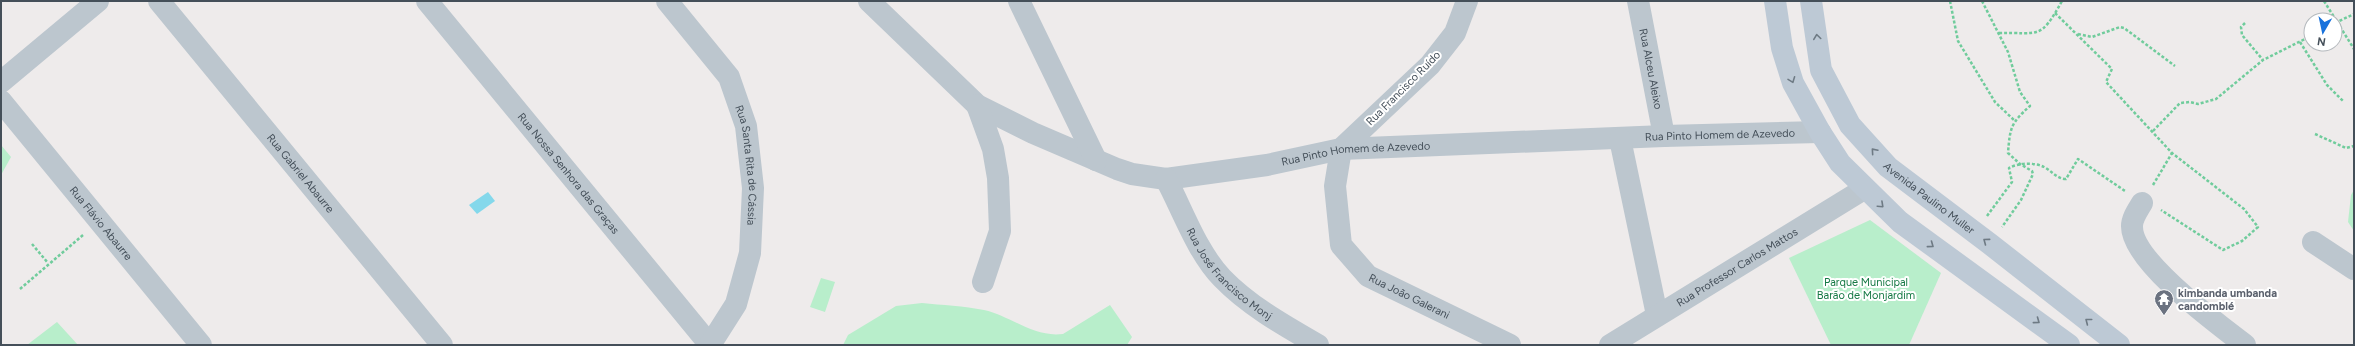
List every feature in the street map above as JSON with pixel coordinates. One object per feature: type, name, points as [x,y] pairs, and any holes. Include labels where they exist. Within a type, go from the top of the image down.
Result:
[{"type":"main road","points":[[1775,1],[1782,48],[1791,76],[1820,132],[1840,163],[1864,189],[1900,222],[2069,345]]},
{"type":"main road","name":"Avenida Paulino Muller","points":[[1811,1],[1821,70],[1850,125],[1888,167],[1983,238],[2119,345]]},
{"type":"street","points":[[1,82],[98,1]]},
{"type":"street","name":"Rua Gabriel Abaurre","points":[[159,1],[442,345]]},
{"type":"street","name":"Rua Nossa Senhora das Graças","points":[[427,1],[710,345]]},
{"type":"street","name":"Rua Santa Rita de Cássia","points":[[667,1],[729,76],[746,126],[753,188],[750,252],[736,304],[710,345]]},
{"type":"street","points":[[869,1],[977,106],[993,149],[998,178],[1000,231],[983,282]]},
{"type":"street","points":[[1019,1],[1096,160]]},
{"type":"street","name":"Rua Francisco Ruído","points":[[1341,149],[1430,64],[1455,33],[1467,1]]},
{"type":"street","name":"Rua Alceu Aleixo","points":[[1638,1],[1664,136]]},
{"type":"street","name":"Rua Flávio Abaurre","points":[[1,100],[201,345]]},
{"type":"street","name":"Rua Pinto Homem de Azevedo","points":[[977,106],[1096,160],[1132,174],[1166,179],[1267,165],[1341,149],[1620,139],[1664,136],[1820,132]]},
{"type":"street","points":[[1620,139],[1657,314]]},
{"type":"street","name":"Rua João Galerani","points":[[1341,149],[1335,186],[1341,245],[1368,276],[1510,345]]},
{"type":"street","name":"Rua José Francisco Monj","points":[[1166,179],[1203,252],[1222,278],[1250,302],[1318,345]]},
{"type":"street","name":"Rua Professor Carlos Mattos","points":[[1610,345],[1657,314],[1864,189]]},
{"type":"street","points":[[2142,204],[2133,220],[2132,227],[2142,250],[2178,292],[2245,345]]},
{"type":"street","points":[[2313,242],[2354,269]]},
{"type":"path","points":[[1950,1],[1958,41],[1995,102],[2014,120]]},
{"type":"path","points":[[1982,1],[2008,52],[2010,63],[2020,92],[2030,106],[2014,120],[2010,128],[2008,153],[2020,164],[2032,171],[2033,174],[2021,200],[1983,238]]},
{"type":"path","points":[[1999,33],[2034,34],[2046,26],[2062,1]]},
{"type":"path","points":[[2324,1],[2330,12]]},
{"type":"path","points":[[1983,238],[2012,182],[2013,177],[2008,171],[2009,168],[2020,164],[2044,167],[2061,179],[2066,179],[2078,159],[2142,204],[2167,213],[2218,249],[2223,250],[2242,241],[2258,227],[2244,209],[2172,153],[2106,82],[2112,70],[2055,14]]},
{"type":"path","points":[[2343,20],[2354,14]]},
{"type":"path","points":[[2245,23],[2241,27],[2242,35],[2263,60]]},
{"type":"path","points":[[2077,34],[2092,37],[2120,27],[2124,28],[2175,66]]},
{"type":"path","points":[[2343,33],[2354,49]]},
{"type":"path","points":[[2153,131],[2180,103],[2190,102],[2198,104],[2216,99],[2263,60],[2303,40]]},
{"type":"path","points":[[2300,42],[2327,85],[2344,102]]},
{"type":"path","points":[[2315,134],[2346,148],[2354,146]]},
{"type":"path","points":[[2142,204],[2172,153]]},
{"type":"path","points":[[20,290],[48,263],[99,221]]},
{"type":"path","points":[[32,244],[48,263]]},
{"type":"green space","points":[[1,145],[11,157],[1,175]]},
{"type":"green space","points":[[2354,190],[2354,231],[2348,222],[2351,195]]},
{"type":"green space","name":"Parque Municipal Barão de Monjardim","points":[[1870,220],[1941,273],[1909,345],[1831,345],[1789,258]]},
{"type":"green space","points":[[821,278],[835,282],[825,312],[810,307]]},
{"type":"green space","points":[[922,303],[984,310],[1004,317],[1032,330],[1052,334],[1063,334],[1110,305],[1132,337],[1127,345],[843,345],[848,335],[896,306]]},
{"type":"green space","points":[[57,322],[78,345],[27,345]]},
{"type":"water","points":[[488,192],[495,201],[477,214],[469,205]]},
{"type":"place","name":"kimbanda umbanda candomblé","points":[[2164,316]]}]
